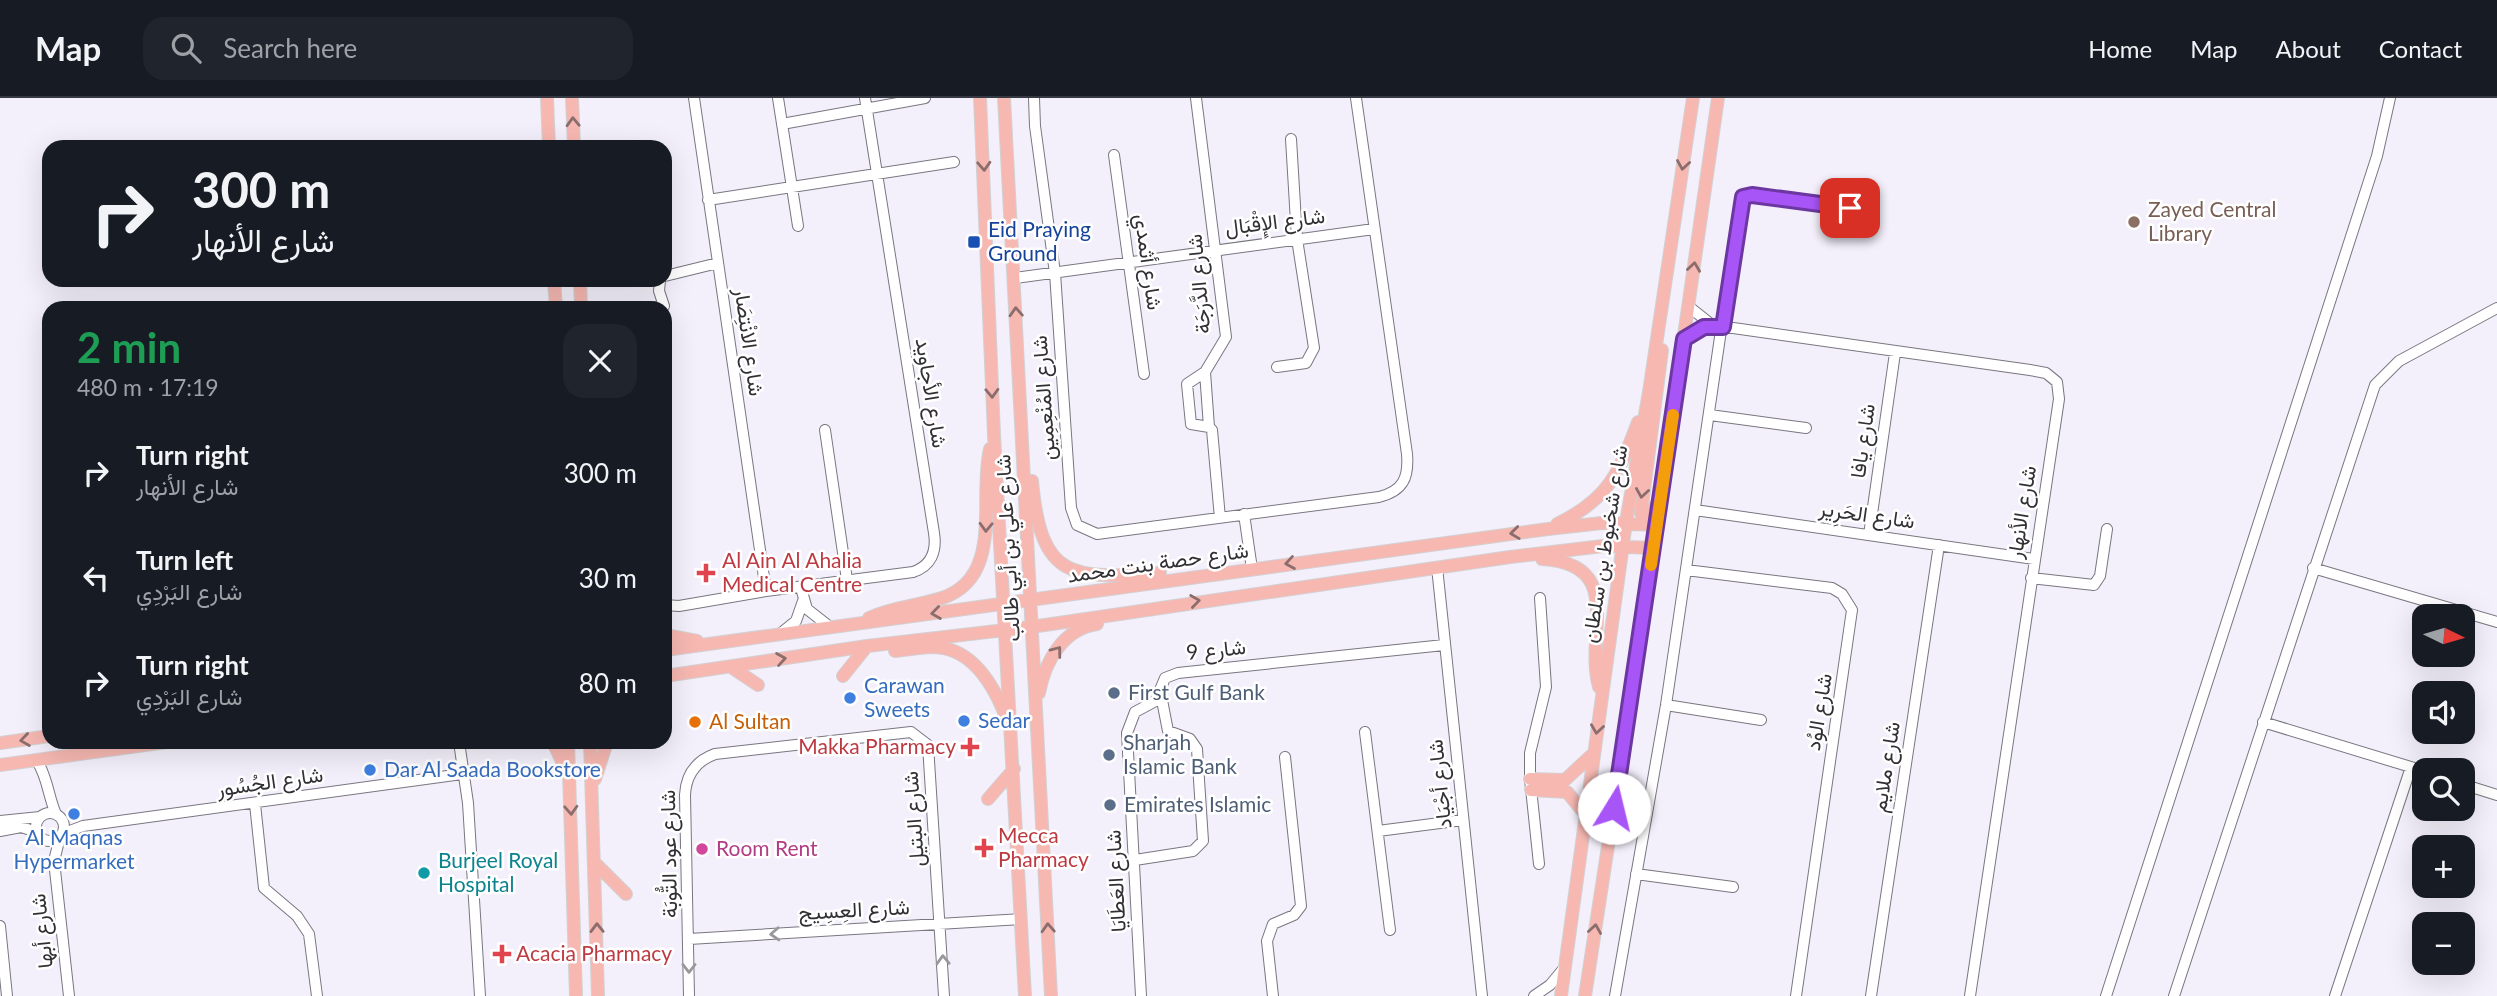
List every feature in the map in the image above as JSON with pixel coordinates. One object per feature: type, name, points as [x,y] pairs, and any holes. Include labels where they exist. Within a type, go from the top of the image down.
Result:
[{"type":"main road","points":[[547,98],[549,140]]},
{"type":"main road","points":[[572,98],[574,140]]},
{"type":"main road","name":"شارع علي بن أبي طالب","points":[[980,98],[994,435],[1025,996]]},
{"type":"main road","name":"شارع علي بن أبي طالب","points":[[1004,98],[1051,996]]},
{"type":"main road","points":[[1681,98],[1691,114]]},
{"type":"main road","name":"شارع شخبوط بن سلطان","points":[[1561,996],[1626,522],[1649,392],[1693,98]]},
{"type":"main road","points":[[1585,996],[1661,498],[1718,98]]},
{"type":"main road","points":[[1658,328],[1662,366],[1641,513],[1648,515],[1661,498]]},
{"type":"main road","points":[[1548,529],[1588,507],[1611,485],[1649,392]]},
{"type":"main road","points":[[856,624],[887,609],[943,598],[970,580],[978,566],[986,534],[985,468],[994,435]]},
{"type":"main road","points":[[1022,439],[1031,465],[1040,534],[1060,562],[1090,576],[1161,573],[1177,578]]},
{"type":"main road","name":"شارع حصة بنت محمد","points":[[672,649],[1548,529],[1626,522],[1657,525]]},
{"type":"main road","name":"شارع حصة بنت محمد","points":[[672,676],[867,646],[1031,627],[1510,557],[1623,545],[1653,548]]},
{"type":"main road","points":[[1510,557],[1570,562],[1591,582],[1599,608],[1596,662],[1602,696]]},
{"type":"main road","points":[[1040,788],[1039,691],[1056,650],[1085,625],[1133,618],[1153,608]]},
{"type":"main road","points":[[672,636],[708,643]]},
{"type":"main road","points":[[843,676],[867,646],[894,651],[936,647],[965,659],[985,675],[995,690],[1010,727]]},
{"type":"main road","points":[[731,667],[758,685]]},
{"type":"main road","points":[[0,743],[42,737]]},
{"type":"main road","points":[[0,765],[115,749]]},
{"type":"main road","points":[[556,749],[569,777]]},
{"type":"main road","points":[[568,749],[576,996]]},
{"type":"main road","points":[[590,749],[596,864],[598,996]]},
{"type":"main road","points":[[591,793],[605,749]]},
{"type":"main road","points":[[1530,785],[1565,780],[1594,753]]},
{"type":"main road","points":[[988,799],[1014,769]]},
{"type":"main road","points":[[1530,785],[1567,792],[1586,816]]},
{"type":"main road","points":[[596,864],[626,894]]},
{"type":"street","name":"شارع الانْتِصَار","points":[[694,98],[766,591]]},
{"type":"street","points":[[778,98],[798,226]]},
{"type":"street","points":[[782,124],[866,103],[925,98]]},
{"type":"street","name":"شارع المُنْعِمِين","points":[[1034,98],[1035,126],[1055,273],[1071,508],[1077,525],[1090,533],[1105,534],[1379,497],[1395,492],[1406,480],[1407,454],[1356,98]]},
{"type":"street","name":"شارع الدَّرَجَة","points":[[1196,98],[1226,337],[1205,372],[1187,384],[1191,424],[1209,427]]},
{"type":"street","points":[[2106,996],[2377,156],[2390,98]]},
{"type":"street","name":"شارع الأجاويد","points":[[672,606],[921,569],[931,559],[935,544],[866,103]]},
{"type":"street","points":[[1277,367],[1306,363],[1314,348],[1297,239],[1291,139]]},
{"type":"street","name":"شارع أثمدي","points":[[1114,156],[1144,374]]},
{"type":"street","points":[[708,200],[954,162]]},
{"type":"street","points":[[1615,996],[1666,705],[1710,415],[1717,326],[1743,197],[1752,195],[1850,208]]},
{"type":"street","name":"شارع الإِقْبَال","points":[[1014,278],[1216,248],[1374,229]]},
{"type":"street","points":[[672,274],[718,263]]},
{"type":"street","points":[[1688,306],[1717,326]]},
{"type":"street","points":[[2174,996],[2312,568],[2375,385],[2399,361],[2497,308]]},
{"type":"street","points":[[1684,339],[1696,330],[1717,326]]},
{"type":"street","name":"شارع الأنهار","points":[[1717,326],[2046,373],[2057,382],[2059,399],[1970,996]]},
{"type":"street","name":"شارع يافا","points":[[1868,535],[1895,353]]},
{"type":"street","points":[[1205,372],[1220,518]]},
{"type":"street","points":[[1710,415],[1806,428]]},
{"type":"street","points":[[825,430],[847,580]]},
{"type":"street","name":"شارع الحَرِير","points":[[1695,510],[2034,558]]},
{"type":"street","points":[[1244,514],[1252,569]]},
{"type":"street","points":[[2031,578],[2094,585],[2100,576],[2107,529]]},
{"type":"street","name":"شارع ملايم","points":[[1871,996],[1939,545]]},
{"type":"street","name":"شارع أجْيَاد","points":[[1437,568],[1482,996]]},
{"type":"street","points":[[2312,568],[2497,622]]},
{"type":"street","name":"شارع الوُد","points":[[1686,570],[1832,588],[1842,594],[1852,610],[1796,996]]},
{"type":"street","points":[[801,588],[803,601],[813,617],[830,627]]},
{"type":"street","points":[[1539,864],[1530,785],[1530,753],[1546,687],[1540,597]]},
{"type":"street","points":[[780,634],[796,621],[803,601]]},
{"type":"street","name":"شارع 9","points":[[1161,698],[1162,681],[1178,673],[1444,645]]},
{"type":"street","points":[[1135,860],[1193,851],[1203,841],[1197,749],[1189,739],[1168,731],[1161,698]]},
{"type":"street","name":"شارع العَطَايَا","points":[[1141,996],[1129,724],[1140,708],[1161,698]]},
{"type":"street","points":[[1666,705],[1761,720]]},
{"type":"street","points":[[2263,722],[2411,767],[2335,996]]},
{"type":"street","name":"شارع البتيل","points":[[911,732],[928,745],[944,996]]},
{"type":"street","name":"شارع عود التُّوبَة","points":[[689,996],[685,795],[687,779],[696,765],[715,754],[911,732]]},
{"type":"street","points":[[1365,732],[1390,930]]},
{"type":"street","points":[[460,749],[468,803],[480,996]]},
{"type":"street","points":[[0,831],[17,827],[40,836],[48,795],[47,779],[55,757]]},
{"type":"street","points":[[1273,996],[1267,936],[1273,924],[1294,915],[1301,906],[1284,757]]},
{"type":"street","points":[[37,761],[47,779]]},
{"type":"street","name":"شارع الجُسُور","points":[[40,836],[52,841],[83,826],[462,774]]},
{"type":"street","points":[[2475,788],[2497,795]]},
{"type":"street","points":[[48,795],[59,817]]},
{"type":"street","points":[[254,804],[264,888],[297,916],[309,934],[317,996]]},
{"type":"street","points":[[0,821],[42,816]]},
{"type":"street","name":"شارع الجُسُور","points":[[42,816],[59,817],[83,826]]},
{"type":"street","name":"شارع أبها","points":[[59,817],[61,835],[54,861],[69,996]]},
{"type":"street","points":[[1378,831],[1463,820]]},
{"type":"street","name":"شارع أبها","points":[[40,836],[54,861]]},
{"type":"street","points":[[1636,874],[1733,887]]},
{"type":"street","name":"شارع العِسِيج","points":[[689,940],[1021,919]]},
{"type":"street","points":[[0,926],[7,996]]},
{"type":"street","points":[[1534,996],[1550,985],[1565,967]]},
{"type":"slow traffic","points":[[1651,565],[1673,415]]},
{"type":"place","name":"Zayed Central Library","points":[[2134,222]]},
{"type":"place","name":"Eid Praying Ground","points":[[974,242]]},
{"type":"place","name":"Al Ain Al Ahalia Medical Centre","points":[[706,573]]},
{"type":"place","name":"First Gulf Bank","points":[[1114,693]]},
{"type":"place","name":"Carawan Sweets","points":[[850,698]]},
{"type":"place","name":"Sedar","points":[[964,721]]},
{"type":"place","name":"Al Sultan","points":[[695,722]]},
{"type":"place","name":"Makka Pharmacy","points":[[970,747]]},
{"type":"place","name":"Sharjah Islamic Bank","points":[[1109,755]]},
{"type":"place","name":"Dar Al Saada Bookstore","points":[[370,770]]},
{"type":"place","name":"Emirates Islamic","points":[[1110,805]]},
{"type":"place","name":"Al Maqnas Hypermarket","points":[[74,814]]},
{"type":"place","name":"Mecca Pharmacy","points":[[984,848]]},
{"type":"place","name":"Room Rent","points":[[702,849]]},
{"type":"place","name":"Burjeel Royal Hospital","points":[[424,873]]},
{"type":"place","name":"Acacia Pharmacy","points":[[502,954]]},
{"type":"route","points":[[1614,808],[1684,339],[1704,327],[1723,327],[1740,201],[1743,197],[1752,195],[1850,208]]}]
